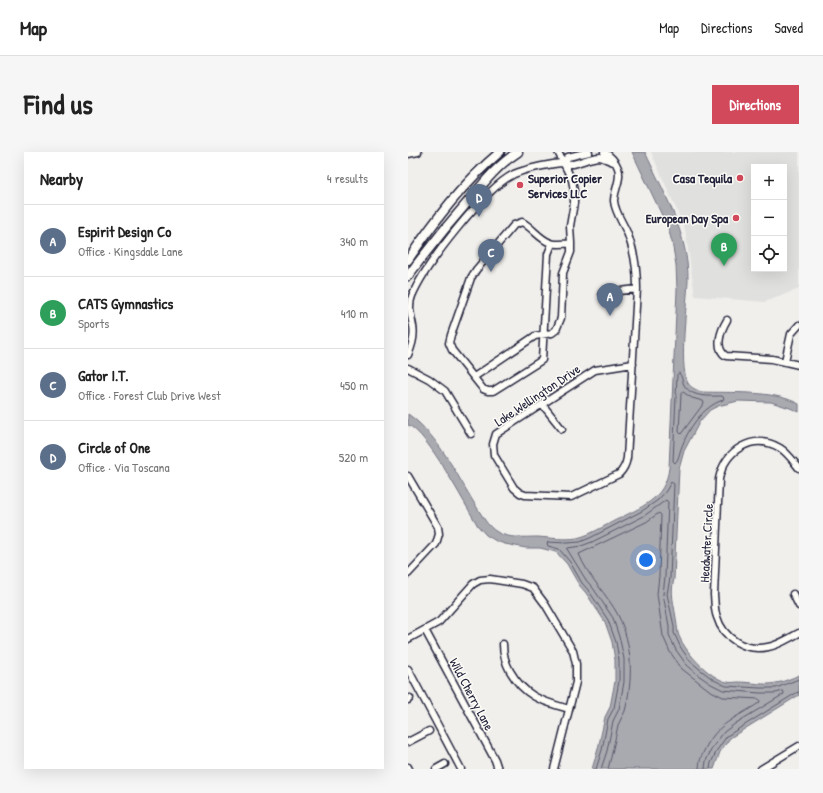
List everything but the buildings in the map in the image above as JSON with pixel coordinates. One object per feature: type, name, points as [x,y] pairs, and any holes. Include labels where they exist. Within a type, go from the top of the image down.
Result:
[{"type":"street","points":[[408,154],[418,152]]},
{"type":"street","points":[[408,260],[429,228],[455,196],[485,164],[500,152]]},
{"type":"street","points":[[408,276],[436,239],[485,181],[511,156],[518,152]]},
{"type":"street","points":[[474,377],[535,336],[552,333],[560,324],[563,273],[571,252],[570,226],[574,204],[574,191],[572,180],[558,152]]},
{"type":"street","points":[[563,163],[568,157],[589,152]]},
{"type":"street","points":[[604,152],[615,163]]},
{"type":"street","points":[[408,355],[414,333],[409,308],[411,298],[424,275],[451,236],[485,197],[508,178],[531,169],[563,163],[571,164],[600,157],[615,163]]},
{"type":"street","name":"Lake Wellington Drive","points":[[615,163],[619,173],[615,195],[615,206],[632,248],[636,266],[637,289],[633,364],[626,465],[616,476],[571,497],[525,495],[514,488],[494,455],[493,439],[496,434],[594,370],[633,364]]},
{"type":"street","points":[[552,244],[548,254],[542,360],[493,392],[483,389],[452,350],[450,343],[451,335],[470,278],[514,225],[522,222],[527,224],[552,244],[571,243]]},
{"type":"street","points":[[602,293],[637,289]]},
{"type":"street","points":[[727,320],[720,330],[720,348],[723,354],[730,357],[786,361],[799,365]]},
{"type":"street","points":[[786,361],[792,334],[799,325]]},
{"type":"street","points":[[408,368],[429,379],[445,391],[471,434]]},
{"type":"street","points":[[542,404],[562,429]]},
{"type":"street","name":"Headwater Circle","points":[[799,468],[785,452],[777,446],[764,442],[741,447],[726,460],[719,479],[714,595],[719,623],[727,634],[738,643],[748,647],[762,648],[776,645],[799,633]]},
{"type":"street","points":[[408,574],[436,544],[439,534],[438,527],[409,480]]},
{"type":"street","points":[[408,639],[439,622],[473,584],[480,580],[490,579],[522,584],[533,588],[545,604],[574,655],[577,677],[554,769]]},
{"type":"street","points":[[793,594],[799,606]]},
{"type":"street","name":"Wild Cherry Lane","points":[[425,630],[495,760],[498,769]]},
{"type":"street","points":[[503,644],[505,661],[515,679],[525,691],[544,702],[569,709]]},
{"type":"street","points":[[408,669],[462,769]]},
{"type":"street","points":[[408,742],[429,731]]},
{"type":"street","points":[[761,769],[799,746]]},
{"type":"street","points":[[436,769],[445,764]]},
{"type":"shaded area","points":[[651,152],[799,152],[799,289],[765,302],[695,296],[685,229]]},
{"type":"water","points":[[632,152],[645,152],[674,215],[684,247],[688,281],[684,333],[684,361],[685,373],[689,385],[701,392],[765,394],[777,396],[799,404],[799,412],[771,402],[738,401],[718,406],[710,410],[700,421],[684,451],[679,469],[672,594],[678,633],[685,647],[691,655],[712,675],[727,682],[771,684],[785,681],[799,675],[799,695],[730,738],[720,752],[714,769],[592,769],[605,717],[610,707],[615,681],[615,660],[612,642],[605,622],[579,585],[567,564],[556,552],[540,548],[526,548],[505,544],[486,535],[478,526],[436,455],[426,441],[408,425],[408,414],[429,433],[438,444],[488,524],[493,530],[506,536],[562,539],[582,537],[643,506],[663,488],[667,479],[669,468],[677,290],[676,265],[668,228]]},
{"type":"place","name":"Casa Tequila","points":[[740,178]]},
{"type":"place","name":"Superior Copier Services LLC","points":[[520,185]]},
{"type":"place","name":"Circle of One","points":[[479,217]]},
{"type":"place","name":"European Day Spa","points":[[736,218]]},
{"type":"place","name":"CATS Gymnastics","points":[[724,266]]},
{"type":"place","name":"Gator I.T.","points":[[491,272]]},
{"type":"place","name":"Espirit Design Co","points":[[610,316]]}]
